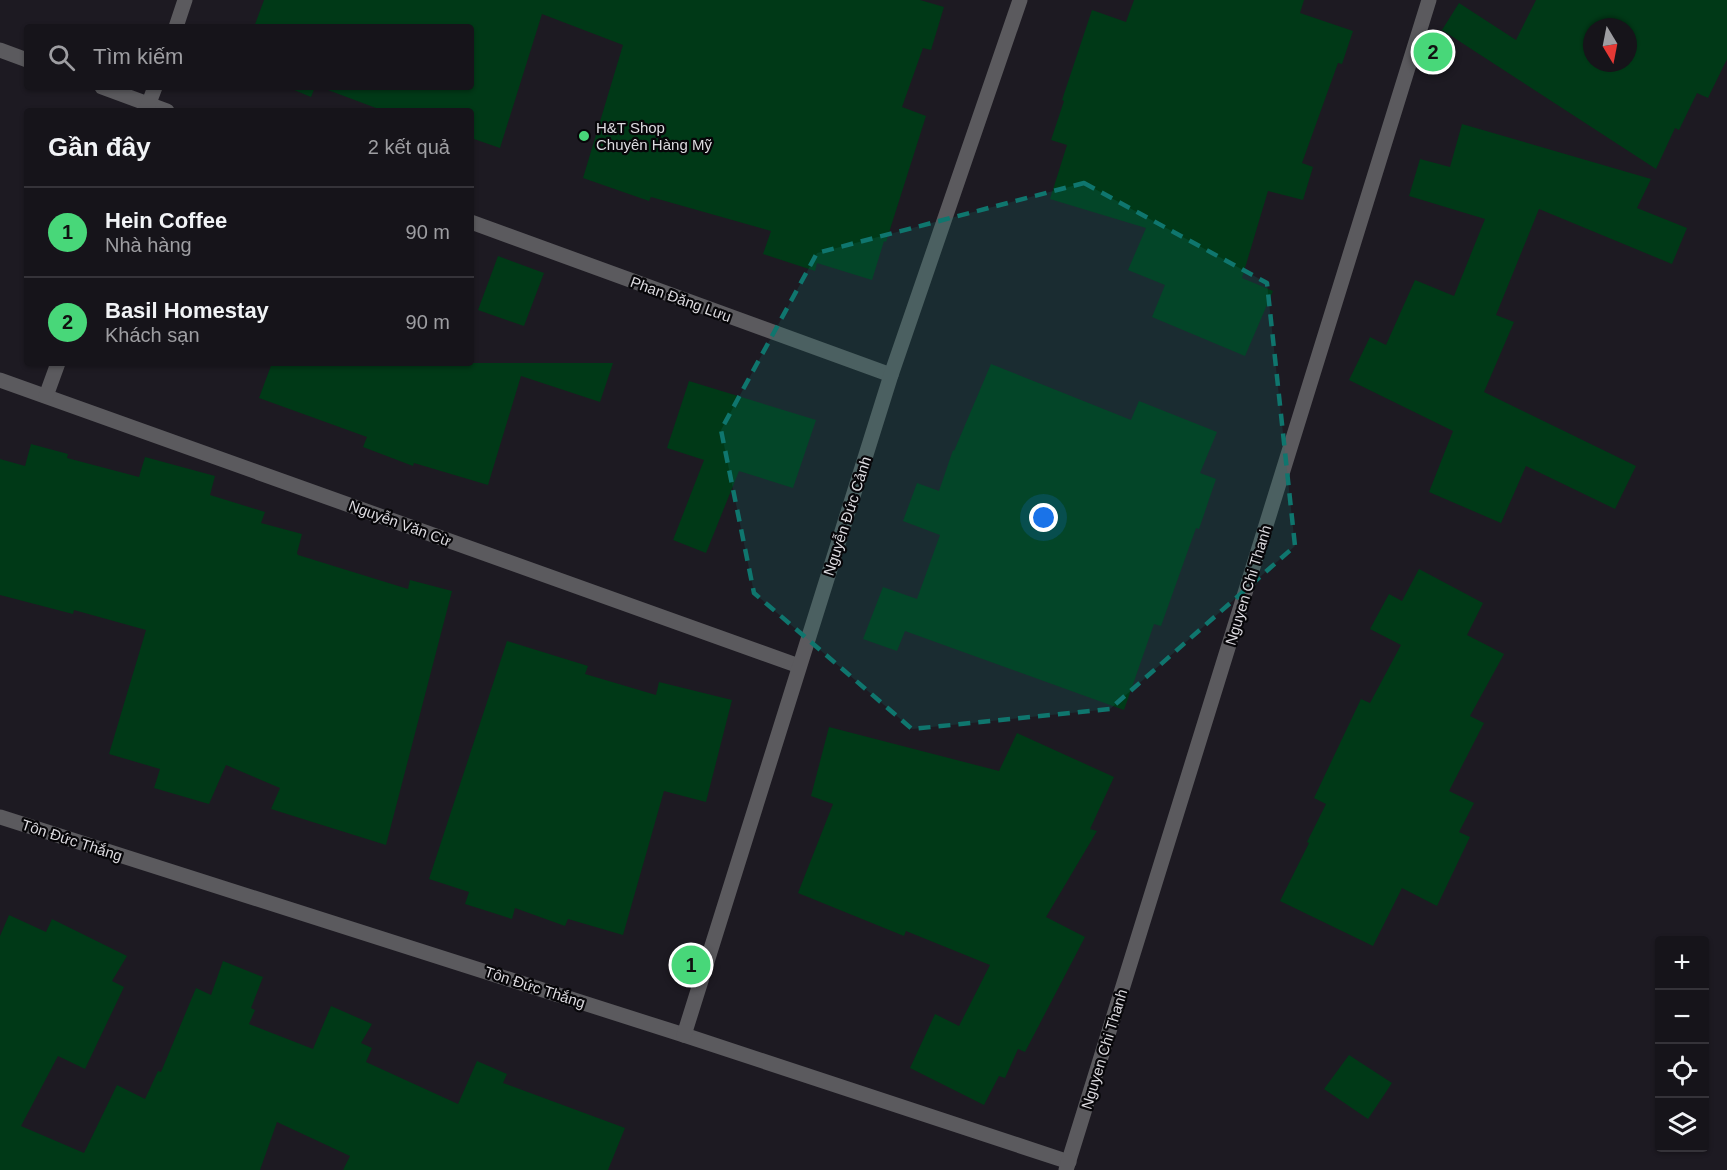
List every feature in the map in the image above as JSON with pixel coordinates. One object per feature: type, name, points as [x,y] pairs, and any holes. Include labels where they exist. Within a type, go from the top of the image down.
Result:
[{"type":"street","points":[[177,24],[185,0]]},
{"type":"street","name":"Nguyễn Đức Cảnh","points":[[684,1035],[891,375],[1020,0]]},
{"type":"street","name":"Nguyen Chi Thanh","points":[[1067,1166],[1429,0]]},
{"type":"street","points":[[0,50],[24,59]]},
{"type":"street","points":[[108,90],[147,108],[154,90]]},
{"type":"street","name":"Phan Đăng Lưu","points":[[474,223],[891,375]]},
{"type":"street","points":[[46,396],[57,366]]},
{"type":"street","name":"Nguyễn Văn Cừ","points":[[0,380],[799,666]]},
{"type":"street","name":"Tôn Đức Thắng","points":[[0,817],[684,1035],[1067,1166]]},
{"type":"highlighted area","points":[[1084,183],[1267,283],[1295,546],[1110,709],[912,729],[754,593],[721,430],[817,253]]},
{"type":"building","points":[[264,0],[920,0],[944,7],[931,50],[923,48],[902,107],[926,116],[872,280],[817,263],[815,271],[763,254],[771,231],[651,197],[649,201],[583,178],[623,45],[542,14],[500,148],[474,139],[474,108],[376,108],[328,90],[474,90],[474,24],[255,24]]},
{"type":"building","points":[[1134,0],[1304,0],[1300,13],[1353,31],[1342,64],[1338,63],[1302,163],[1313,167],[1303,200],[1268,191],[1242,278],[1273,291],[1245,356],[1152,317],[1165,285],[1128,270],[1146,228],[1050,199],[1067,145],[1051,140],[1092,10],[1126,22]]},
{"type":"building","points":[[1536,0],[1727,0],[1727,59],[1708,98],[1697,93],[1679,130],[1675,128],[1656,169],[1442,30],[1459,3],[1516,40]]},
{"type":"building","points":[[294,90],[314,90],[311,97]]},
{"type":"building","points":[[1462,124],[1651,179],[1637,208],[1687,228],[1672,264],[1539,209],[1496,315],[1514,322],[1484,392],[1636,466],[1615,509],[1526,466],[1501,523],[1429,492],[1453,431],[1349,380],[1370,337],[1386,345],[1415,280],[1454,296],[1485,219],[1409,196],[1420,159],[1450,167]]},
{"type":"building","points":[[498,256],[544,273],[524,326],[478,310]]},
{"type":"building","points":[[613,363],[600,402],[521,376],[488,485],[414,463],[413,466],[363,447],[367,437],[259,398],[271,366]]},
{"type":"building","points":[[991,364],[1131,420],[1139,401],[1217,432],[1200,473],[1216,479],[1161,626],[1154,624],[1124,710],[905,631],[897,651],[863,639],[883,587],[917,599],[940,535],[903,521],[917,483],[939,491],[953,450]]},
{"type":"building","points":[[689,381],[816,420],[793,488],[739,471],[706,553],[673,540],[704,460],[667,448]]},
{"type":"building","points":[[31,444],[68,454],[67,458],[139,477],[145,457],[215,476],[210,495],[265,512],[261,523],[302,534],[298,555],[408,589],[410,580],[452,591],[386,845],[271,809],[280,788],[226,765],[209,804],[154,788],[160,769],[109,754],[146,630],[74,610],[73,614],[0,595],[0,459],[25,466]]},
{"type":"building","points":[[1419,569],[1483,603],[1467,635],[1504,654],[1470,716],[1484,723],[1449,791],[1474,803],[1459,832],[1470,837],[1437,906],[1402,888],[1373,946],[1280,901],[1326,804],[1314,798],[1361,699],[1370,703],[1401,645],[1370,629],[1389,594],[1402,601]]},
{"type":"building","points":[[507,641],[588,666],[585,674],[656,695],[659,682],[732,700],[706,802],[664,791],[623,935],[568,919],[565,926],[515,908],[512,919],[465,904],[469,892],[429,879]]},
{"type":"building","points":[[829,727],[999,771],[1017,733],[1114,777],[1090,829],[1097,831],[1046,917],[1085,937],[1025,1052],[1018,1049],[1005,1078],[999,1076],[984,1105],[910,1068],[935,1014],[959,1026],[990,965],[906,931],[904,936],[798,893],[833,804],[811,796]]},
{"type":"building","points":[[9,915],[46,932],[52,919],[127,956],[112,981],[124,987],[85,1069],[58,1056],[21,1126],[84,1153],[117,1085],[145,1099],[158,1071],[161,1072],[196,988],[211,995],[223,961],[263,977],[251,1008],[255,1010],[249,1024],[313,1049],[331,1006],[372,1024],[361,1043],[372,1048],[366,1062],[458,1104],[477,1061],[507,1074],[503,1083],[625,1128],[608,1170],[343,1170],[350,1156],[277,1122],[260,1170],[0,1170],[0,936]]},
{"type":"building","points":[[1349,1055],[1392,1083],[1368,1119],[1324,1089]]},
{"type":"place","name":"Basil Homestay","points":[[1433,52]]},
{"type":"place","name":"H&T Shop Chuyên Hàng Mỹ","points":[[584,136]]},
{"type":"place","name":"Hein Coffee","points":[[691,965]]}]
